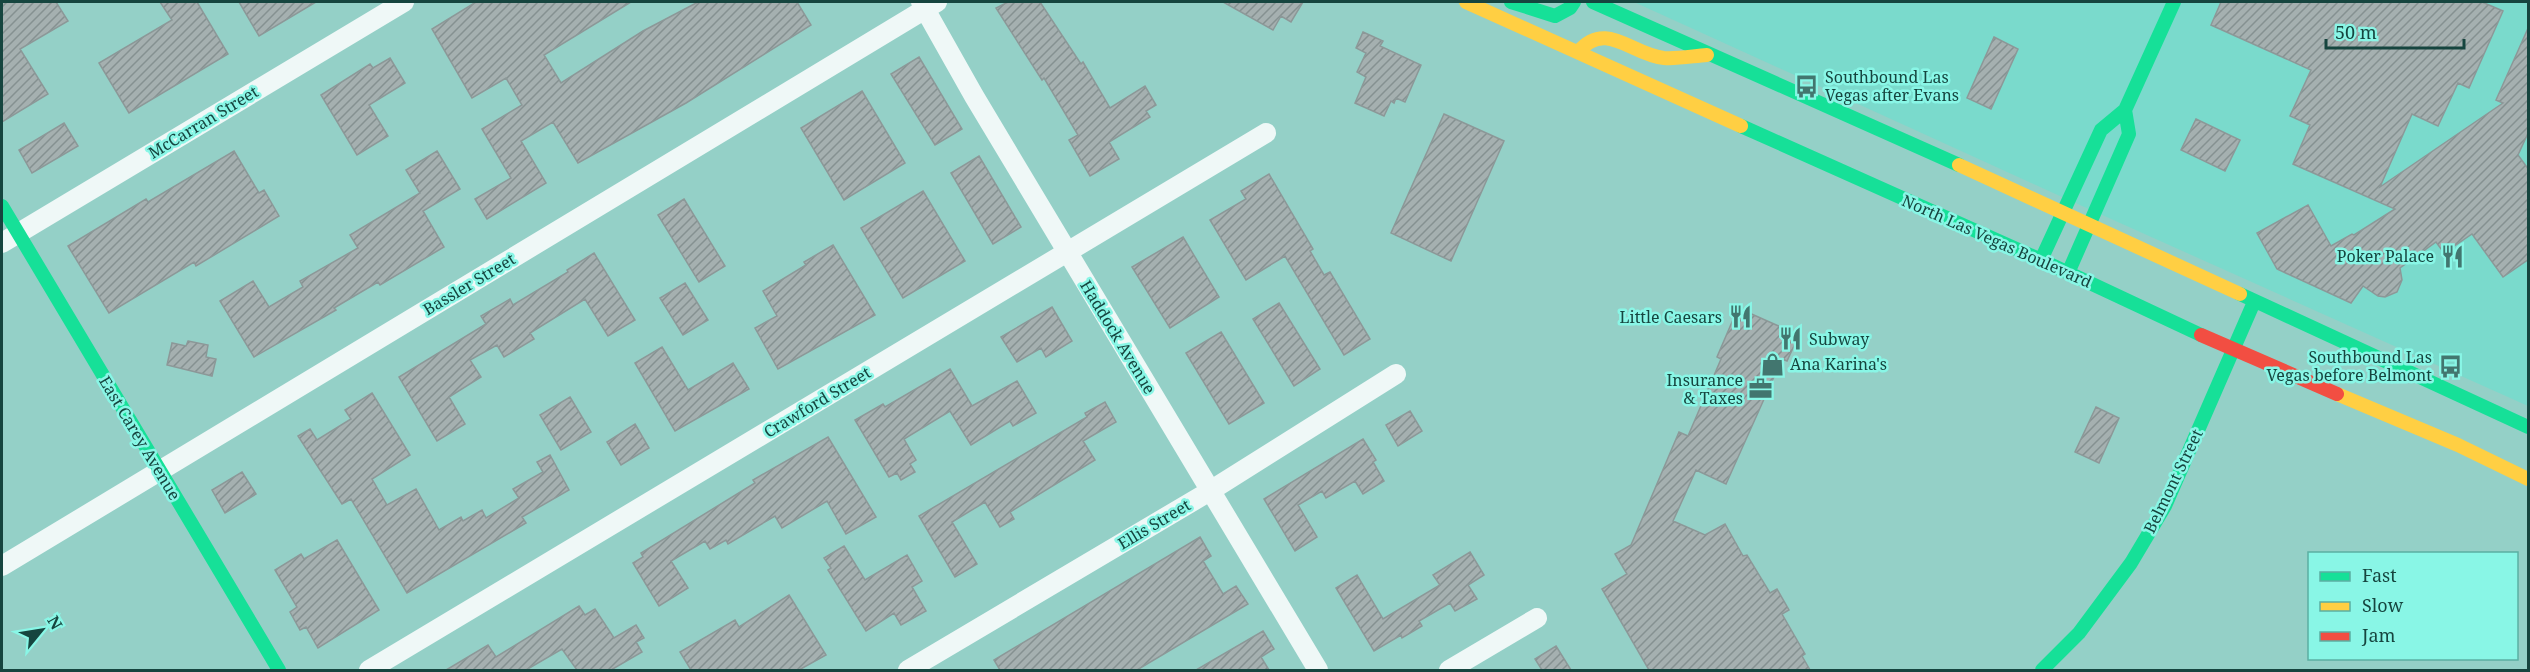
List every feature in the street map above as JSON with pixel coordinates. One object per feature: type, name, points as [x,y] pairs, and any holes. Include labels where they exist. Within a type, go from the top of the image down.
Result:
[{"type":"main road","points":[[1467,2],[1474,2]]},
{"type":"main road","name":"North Las Vegas Boulevard","points":[[1467,2],[2041,260],[2233,350],[2458,445],[2529,479]]},
{"type":"main road","points":[[1511,2],[1554,16],[1570,8],[1574,2]]},
{"type":"main road","points":[[1593,2],[2088,224],[2254,303],[2529,427]]},
{"type":"main road","points":[[2041,260],[2101,130],[2125,110],[2174,2]]},
{"type":"main road","points":[[1578,52],[1584,42],[1597,37],[1607,38],[1662,58],[1713,55]]},
{"type":"main road","points":[[2068,273],[2128,134],[2125,110]]},
{"type":"main road","name":"East Carey Avenue","points":[[2,206],[10,238],[160,471],[279,670]]},
{"type":"main road","name":"Belmont Street","points":[[2042,670],[2079,633],[2131,563],[2165,506],[2254,303]]},
{"type":"main road","points":[[2458,445],[2498,449]]},
{"type":"street","name":"McCarran Street","points":[[10,238],[404,2]]},
{"type":"street","name":"Haddock Avenue","points":[[927,4],[974,96],[1318,670]]},
{"type":"street","name":"Bassler Street","points":[[2,566],[927,4]]},
{"type":"street","name":"Crawford Street","points":[[369,670],[1266,134]]},
{"type":"street","name":"Ellis Street","points":[[908,670],[1210,490],[1396,374]]},
{"type":"street","points":[[1449,670],[1537,618]]},
{"type":"shaded area","points":[[1634,2],[2528,2],[2528,406],[2051,192]]},
{"type":"building","points":[[2,2],[56,2],[68,21],[20,49],[48,94],[2,122]]},
{"type":"building","points":[[160,2],[197,2],[228,54],[129,113],[99,63],[172,20]]},
{"type":"building","points":[[239,2],[316,2],[259,36]]},
{"type":"building","points":[[476,2],[631,2],[544,55],[561,83],[643,31],[698,2],[797,2],[811,25],[686,103],[578,163],[553,122],[521,141],[546,183],[487,219],[475,199],[511,178],[482,129],[522,105],[506,78],[472,98],[432,29]]},
{"type":"building","points":[[1008,2],[1040,2],[1081,64],[1083,62],[1110,108],[1145,86],[1156,105],[1146,111],[1150,117],[1109,142],[1119,159],[1090,176],[1069,140],[1078,135],[1044,78],[1042,80],[996,8]]},
{"type":"building","points":[[1223,2],[1303,2],[1291,22],[1281,16],[1273,30]]},
{"type":"building","points":[[2221,2],[2482,2],[2503,11],[2469,88],[2458,83],[2438,126],[2412,114],[2380,187],[2503,103],[2496,100],[2529,26],[2529,131],[2518,155],[2529,170],[2529,259],[2503,277],[2472,234],[2444,253],[2436,242],[2400,268],[2402,280],[2397,292],[2385,297],[2378,296],[2363,286],[2351,303],[2277,269],[2257,233],[2308,205],[2331,246],[2354,235],[2395,209],[2293,164],[2310,125],[2290,116],[2311,70],[2211,25]]},
{"type":"building","points":[[1363,32],[1383,41],[1380,46],[1421,65],[1405,102],[1396,98],[1394,103],[1391,101],[1384,116],[1355,103],[1366,77],[1357,72],[1366,53],[1356,48]]},
{"type":"building","points":[[1994,37],[2018,49],[1991,109],[1967,98]]},
{"type":"building","points":[[919,57],[962,129],[935,145],[891,74]]},
{"type":"building","points":[[390,58],[405,83],[369,105],[388,136],[357,155],[321,95],[370,64],[373,68]]},
{"type":"building","points":[[862,91],[905,163],[844,200],[801,128]]},
{"type":"building","points":[[1444,114],[1504,141],[1451,261],[1391,233]]},
{"type":"building","points":[[2196,119],[2240,140],[2225,171],[2181,150]]},
{"type":"building","points":[[64,123],[78,146],[32,173],[19,150]]},
{"type":"building","points":[[234,151],[259,193],[264,190],[279,216],[196,266],[194,262],[109,313],[68,246],[146,199],[148,202]]},
{"type":"building","points":[[437,151],[460,189],[423,211],[444,247],[380,285],[378,282],[334,308],[336,310],[254,357],[220,301],[253,281],[269,307],[303,287],[300,281],[358,248],[350,235],[420,193],[406,170]]},
{"type":"building","points":[[979,156],[1021,227],[993,244],[951,173]]},
{"type":"building","points":[[1269,174],[1313,249],[1310,251],[1324,275],[1330,272],[1370,339],[1344,355],[1285,256],[1246,280],[1210,220],[1246,199],[1241,191]]},
{"type":"building","points":[[923,191],[965,261],[903,298],[861,228]]},
{"type":"building","points":[[684,199],[725,266],[699,282],[658,215]]},
{"type":"building","points":[[1183,237],[1219,297],[1170,328],[1132,267]]},
{"type":"building","points":[[833,245],[875,315],[778,369],[755,328],[777,316],[763,291],[806,265],[804,262]]},
{"type":"building","points":[[594,253],[635,320],[608,336],[585,299],[530,333],[534,339],[504,357],[497,345],[470,360],[481,377],[449,397],[465,424],[437,441],[399,377],[486,324],[481,316],[510,299],[513,305],[568,272],[567,270]]},
{"type":"building","points":[[685,283],[708,320],[683,335],[660,298]]},
{"type":"building","points":[[1279,303],[1320,369],[1294,386],[1253,319]]},
{"type":"building","points":[[1052,307],[1072,341],[1046,357],[1041,348],[1017,362],[1001,337]]},
{"type":"building","points":[[1738,308],[1799,335],[1787,361],[1782,359],[1726,484],[1696,470],[1673,521],[1705,535],[1725,524],[1743,556],[1747,555],[1770,593],[1777,589],[1789,610],[1782,614],[1805,654],[1802,656],[1810,670],[1649,670],[1602,589],[1627,574],[1615,554],[1631,545],[1679,432],[1688,436],[1721,359],[1717,357]]},
{"type":"building","points":[[1221,332],[1264,403],[1229,424],[1186,353]]},
{"type":"building","points":[[188,341],[208,345],[206,357],[216,359],[212,376],[167,365],[172,343],[186,346]]},
{"type":"building","points":[[662,347],[688,390],[733,363],[749,389],[675,431],[635,363]]},
{"type":"building","points":[[950,369],[972,406],[1017,381],[1036,413],[1013,426],[1010,421],[971,445],[950,411],[904,439],[916,460],[910,464],[915,472],[901,480],[897,473],[889,477],[855,420],[883,404],[885,407]]},
{"type":"building","points":[[372,393],[410,455],[372,479],[387,505],[416,489],[439,530],[461,517],[463,521],[482,510],[486,518],[519,498],[513,489],[543,472],[537,462],[550,455],[569,490],[522,517],[526,523],[407,593],[351,499],[342,504],[298,436],[310,429],[317,440],[351,419],[345,410]]},
{"type":"building","points":[[570,397],[591,432],[561,450],[540,415]]},
{"type":"building","points":[[1105,402],[1116,422],[1083,441],[1095,460],[1010,512],[1014,519],[1000,527],[985,502],[952,522],[977,564],[955,577],[919,516],[1087,417],[1085,413]]},
{"type":"building","points":[[2096,407],[2119,418],[2099,463],[2075,452]]},
{"type":"building","points":[[1410,411],[1422,431],[1398,446],[1386,425]]},
{"type":"building","points":[[635,424],[649,448],[621,465],[607,442]]},
{"type":"building","points":[[828,437],[876,517],[846,534],[827,501],[782,528],[775,516],[728,544],[726,540],[710,549],[705,541],[671,561],[688,588],[659,606],[633,563],[643,557],[641,553],[755,483],[753,480]]},
{"type":"building","points":[[1363,439],[1376,460],[1373,462],[1384,481],[1363,494],[1355,481],[1326,498],[1322,491],[1298,505],[1317,537],[1295,551],[1264,499]]},
{"type":"building","points":[[242,472],[256,494],[225,513],[212,490]]},
{"type":"building","points":[[1200,537],[1211,556],[1203,561],[1223,594],[1236,586],[1248,604],[1137,670],[1000,670],[994,660]]},
{"type":"building","points":[[337,540],[379,610],[318,648],[306,627],[300,630],[290,612],[297,607],[275,570],[301,554],[304,559]]},
{"type":"building","points":[[844,546],[865,580],[907,555],[922,581],[912,587],[926,611],[901,625],[894,613],[866,631],[828,570],[831,568],[824,558]]},
{"type":"building","points":[[1470,552],[1484,575],[1468,585],[1477,599],[1455,611],[1450,603],[1419,621],[1422,626],[1374,651],[1336,588],[1357,575],[1383,619],[1440,585],[1433,575]]},
{"type":"building","points":[[789,595],[826,655],[799,670],[691,670],[680,652],[735,620],[739,627]]},
{"type":"building","points":[[579,606],[585,615],[595,609],[614,638],[636,625],[644,638],[636,642],[642,652],[611,670],[577,670],[562,649],[526,670],[446,670],[488,645],[496,657]]},
{"type":"building","points":[[1263,631],[1274,649],[1261,657],[1269,670],[1196,670]]},
{"type":"building","points":[[1556,646],[1571,670],[1542,670],[1535,659]]},
{"type":"traffic: fast","points":[[1511,2],[1555,16],[1570,8],[1574,2]]},
{"type":"traffic: fast","points":[[1593,2],[1959,165]]},
{"type":"traffic: fast","points":[[2041,260],[2101,130],[2125,110],[2174,2]]},
{"type":"traffic: fast","points":[[2068,273],[2129,134],[2125,110]]},
{"type":"traffic: fast","points":[[1741,126],[2041,260],[2201,335]]},
{"type":"traffic: fast","points":[[2,206],[279,670]]},
{"type":"traffic: fast","points":[[2240,294],[2528,427]]},
{"type":"traffic: fast","points":[[2042,670],[2079,633],[2131,563],[2165,506],[2254,302]]},
{"type":"traffic: slow","points":[[1466,2],[1741,126]]},
{"type":"traffic: slow","points":[[1578,52],[1588,43],[1599,39],[1609,39],[1652,56],[1664,58],[1707,55]]},
{"type":"traffic: slow","points":[[1959,165],[2240,294]]},
{"type":"traffic: slow","points":[[2337,394],[2458,445],[2528,479]]},
{"type":"traffic: jam","points":[[2201,335],[2337,394]]},
{"type":"place","name":"Southbound Las Vegas after Evans","points":[[1807,86]]},
{"type":"place","name":"Poker Palace","points":[[2452,256]]},
{"type":"place","name":"Little Caesars","points":[[1740,317]]},
{"type":"place","name":"Subway","points":[[1791,339]]},
{"type":"place","name":"Ana Karina's","points":[[1772,364]]},
{"type":"place","name":"Southbound Las Vegas before Belmont","points":[[2450,366]]},
{"type":"place","name":"Insurance & Taxes","points":[[1761,389]]}]
